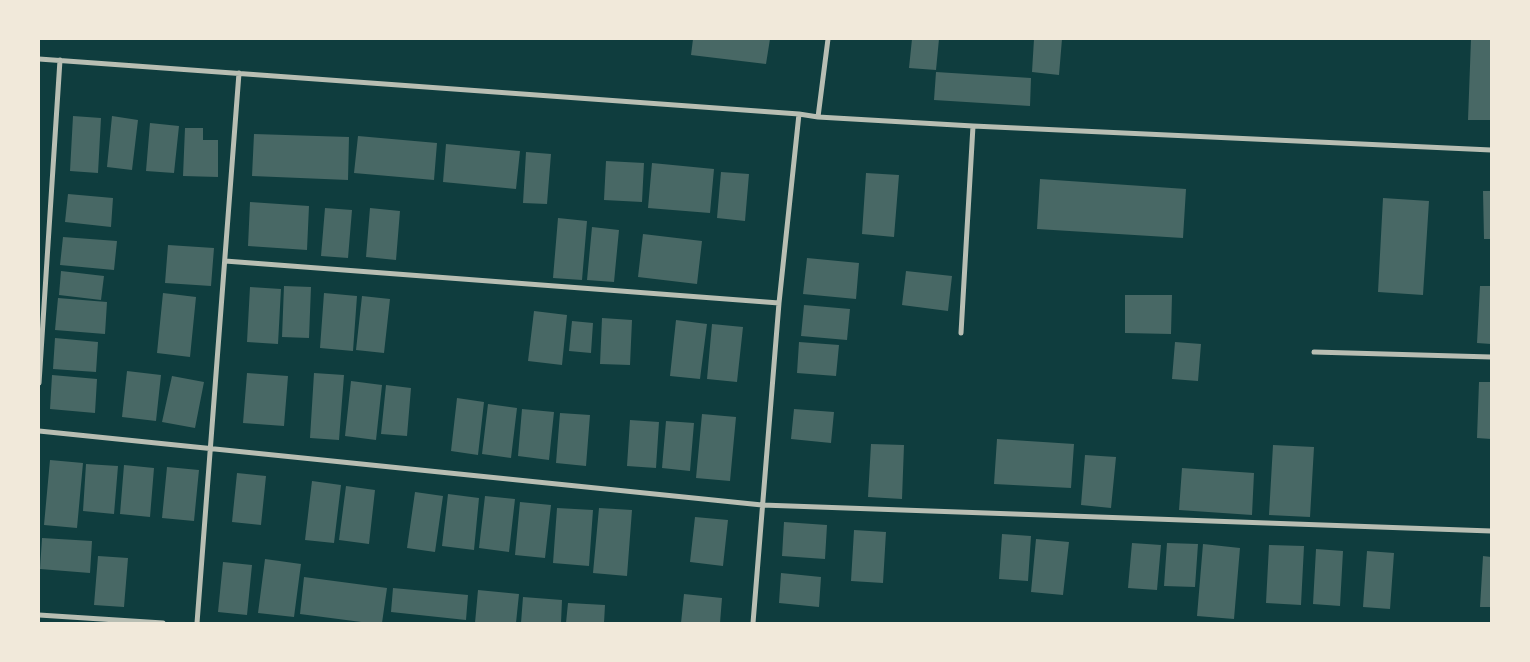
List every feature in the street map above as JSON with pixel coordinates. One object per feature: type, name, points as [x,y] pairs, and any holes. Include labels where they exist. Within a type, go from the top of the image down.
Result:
[{"type":"street","points":[[818,117],[828,39]]},
{"type":"street","points":[[39,59],[799,114],[818,117],[1491,150]]},
{"type":"street","points":[[39,383],[60,60]]},
{"type":"street","points":[[196,623],[239,73]]},
{"type":"street","points":[[753,623],[779,303],[799,114]]},
{"type":"street","points":[[960,333],[973,126]]},
{"type":"street","points":[[225,260],[779,303]]},
{"type":"street","points":[[1314,352],[1491,357]]},
{"type":"street","points":[[39,431],[762,505],[1491,531]]},
{"type":"street","points":[[39,615],[164,623]]},
{"type":"building","points":[[693,39],[770,39],[766,64],[691,55]]},
{"type":"building","points":[[912,39],[939,39],[936,70],[909,68]]},
{"type":"building","points":[[1034,39],[1062,39],[1059,75],[1032,72]]},
{"type":"building","points":[[1471,39],[1491,39],[1491,120],[1468,120]]},
{"type":"building","points":[[936,72],[1031,78],[1030,106],[934,100]]},
{"type":"building","points":[[73,116],[101,118],[98,173],[70,171]]},
{"type":"building","points":[[112,116],[138,120],[132,170],[107,167]]},
{"type":"building","points":[[150,123],[179,126],[174,173],[146,171]]},
{"type":"building","points":[[185,128],[203,128],[203,140],[218,140],[218,177],[183,176]]},
{"type":"building","points":[[254,134],[349,137],[348,180],[252,176]]},
{"type":"building","points":[[358,136],[437,143],[434,180],[354,173]]},
{"type":"building","points":[[446,144],[520,151],[516,189],[443,182]]},
{"type":"building","points":[[526,152],[551,154],[547,204],[523,203]]},
{"type":"building","points":[[606,161],[644,163],[642,202],[604,200]]},
{"type":"building","points":[[652,163],[714,169],[710,213],[648,208]]},
{"type":"building","points":[[721,172],[749,174],[745,221],[717,218]]},
{"type":"building","points":[[866,173],[899,175],[894,237],[862,234]]},
{"type":"building","points":[[1040,179],[1186,189],[1183,238],[1037,229]]},
{"type":"building","points":[[1483,191],[1491,191],[1491,239],[1484,239]]},
{"type":"building","points":[[68,194],[113,198],[111,227],[65,222]]},
{"type":"building","points":[[1383,198],[1429,201],[1423,295],[1378,292]]},
{"type":"building","points":[[250,202],[309,206],[307,250],[248,246]]},
{"type":"building","points":[[325,208],[352,210],[348,258],[321,256]]},
{"type":"building","points":[[370,208],[400,211],[396,260],[366,257]]},
{"type":"building","points":[[558,218],[587,221],[582,280],[553,278]]},
{"type":"building","points":[[592,227],[619,230],[614,282],[587,280]]},
{"type":"building","points":[[643,234],[702,241],[697,284],[638,277]]},
{"type":"building","points":[[63,237],[117,241],[114,270],[60,265]]},
{"type":"building","points":[[168,245],[214,248],[211,286],[165,283]]},
{"type":"building","points":[[807,258],[859,263],[856,299],[803,294]]},
{"type":"building","points":[[61,271],[104,276],[101,300],[59,295]]},
{"type":"building","points":[[906,271],[952,276],[948,311],[902,305]]},
{"type":"building","points":[[284,286],[311,287],[309,338],[282,337]]},
{"type":"building","points":[[1480,286],[1491,286],[1491,344],[1477,343]]},
{"type":"building","points":[[250,287],[281,289],[278,344],[247,342]]},
{"type":"building","points":[[163,293],[196,297],[190,357],[157,353]]},
{"type":"building","points":[[324,293],[357,296],[353,351],[320,348]]},
{"type":"building","points":[[1125,295],[1172,295],[1171,334],[1125,333]]},
{"type":"building","points":[[362,296],[390,299],[384,353],[356,350]]},
{"type":"building","points":[[58,298],[107,302],[105,334],[55,330]]},
{"type":"building","points":[[804,305],[850,309],[847,340],[801,336]]},
{"type":"building","points":[[534,311],[567,315],[562,365],[528,361]]},
{"type":"building","points":[[602,318],[632,320],[630,365],[600,364]]},
{"type":"building","points":[[676,320],[707,324],[700,379],[670,376]]},
{"type":"building","points":[[572,321],[593,323],[591,353],[569,351]]},
{"type":"building","points":[[712,324],[743,327],[737,382],[707,379]]},
{"type":"building","points":[[55,338],[98,342],[96,372],[53,369]]},
{"type":"building","points":[[799,342],[839,345],[836,376],[797,373]]},
{"type":"building","points":[[1175,342],[1201,344],[1198,381],[1172,379]]},
{"type":"building","points":[[127,371],[161,375],[156,421],[122,417]]},
{"type":"building","points":[[247,373],[288,376],[284,426],[243,423]]},
{"type":"building","points":[[314,373],[344,375],[339,440],[310,438]]},
{"type":"building","points":[[52,375],[97,379],[95,413],[50,409]]},
{"type":"building","points":[[172,376],[204,382],[195,428],[162,422]]},
{"type":"building","points":[[351,381],[382,385],[376,440],[345,436]]},
{"type":"building","points":[[1479,382],[1491,382],[1491,439],[1477,438]]},
{"type":"building","points":[[386,385],[411,388],[407,436],[381,434]]},
{"type":"building","points":[[457,398],[484,402],[478,455],[451,451]]},
{"type":"building","points":[[488,404],[517,408],[511,458],[482,454]]},
{"type":"building","points":[[522,409],[554,412],[549,460],[518,456]]},
{"type":"building","points":[[794,409],[834,412],[831,443],[791,439]]},
{"type":"building","points":[[560,413],[590,415],[586,466],[556,463]]},
{"type":"building","points":[[702,414],[736,417],[730,481],[696,478]]},
{"type":"building","points":[[630,420],[659,422],[656,468],[627,466]]},
{"type":"building","points":[[666,421],[694,423],[690,471],[662,468]]},
{"type":"building","points":[[997,439],[1074,444],[1071,488],[994,484]]},
{"type":"building","points":[[871,444],[904,445],[902,499],[868,497]]},
{"type":"building","points":[[1273,445],[1314,447],[1310,517],[1269,515]]},
{"type":"building","points":[[1085,455],[1116,457],[1111,508],[1081,505]]},
{"type":"building","points":[[50,460],[83,463],[77,528],[44,525]]},
{"type":"building","points":[[86,464],[118,466],[114,514],[83,511]]},
{"type":"building","points":[[124,465],[154,468],[150,517],[120,514]]},
{"type":"building","points":[[167,467],[199,470],[194,521],[162,518]]},
{"type":"building","points":[[1182,468],[1254,473],[1252,515],[1179,510]]},
{"type":"building","points":[[237,473],[266,476],[261,525],[232,522]]},
{"type":"building","points":[[312,481],[341,485],[334,543],[305,540]]},
{"type":"building","points":[[346,486],[375,490],[369,544],[339,540]]},
{"type":"building","points":[[415,492],[443,496],[435,552],[407,548]]},
{"type":"building","points":[[448,494],[479,498],[474,550],[442,546]]},
{"type":"building","points":[[485,496],[515,499],[509,552],[479,548]]},
{"type":"building","points":[[520,502],[551,505],[545,558],[515,555]]},
{"type":"building","points":[[557,508],[593,510],[589,566],[553,563]]},
{"type":"building","points":[[599,508],[632,510],[627,576],[593,573]]},
{"type":"building","points":[[695,517],[728,520],[723,566],[690,562]]},
{"type":"building","points":[[784,522],[827,525],[825,559],[782,556]]},
{"type":"building","points":[[854,530],[886,532],[883,583],[851,581]]},
{"type":"building","points":[[1002,534],[1031,536],[1028,581],[999,579]]},
{"type":"building","points":[[42,538],[92,541],[90,573],[40,569]]},
{"type":"building","points":[[1036,539],[1069,542],[1063,595],[1031,592]]},
{"type":"building","points":[[1132,543],[1161,545],[1157,590],[1128,588]]},
{"type":"building","points":[[1167,543],[1198,544],[1195,587],[1164,586]]},
{"type":"building","points":[[1203,544],[1240,548],[1234,619],[1197,616]]},
{"type":"building","points":[[1269,545],[1304,546],[1301,605],[1266,603]]},
{"type":"building","points":[[1316,549],[1343,551],[1340,606],[1313,604]]},
{"type":"building","points":[[1367,551],[1394,553],[1390,609],[1363,607]]},
{"type":"building","points":[[98,556],[128,558],[124,607],[94,605]]},
{"type":"building","points":[[1483,556],[1491,557],[1491,607],[1480,607]]},
{"type":"building","points":[[265,559],[301,564],[294,617],[258,613]]},
{"type":"building","points":[[223,562],[252,565],[247,615],[218,612]]},
{"type":"building","points":[[781,573],[821,577],[819,607],[779,603]]},
{"type":"building","points":[[304,577],[387,588],[382,623],[300,614]]},
{"type":"building","points":[[393,588],[468,595],[466,620],[391,612]]},
{"type":"building","points":[[478,590],[519,594],[516,623],[475,623]]},
{"type":"building","points":[[684,594],[722,598],[720,623],[681,623]]},
{"type":"building","points":[[523,597],[562,600],[561,623],[521,623]]},
{"type":"building","points":[[568,603],[605,605],[604,623],[566,623]]}]
